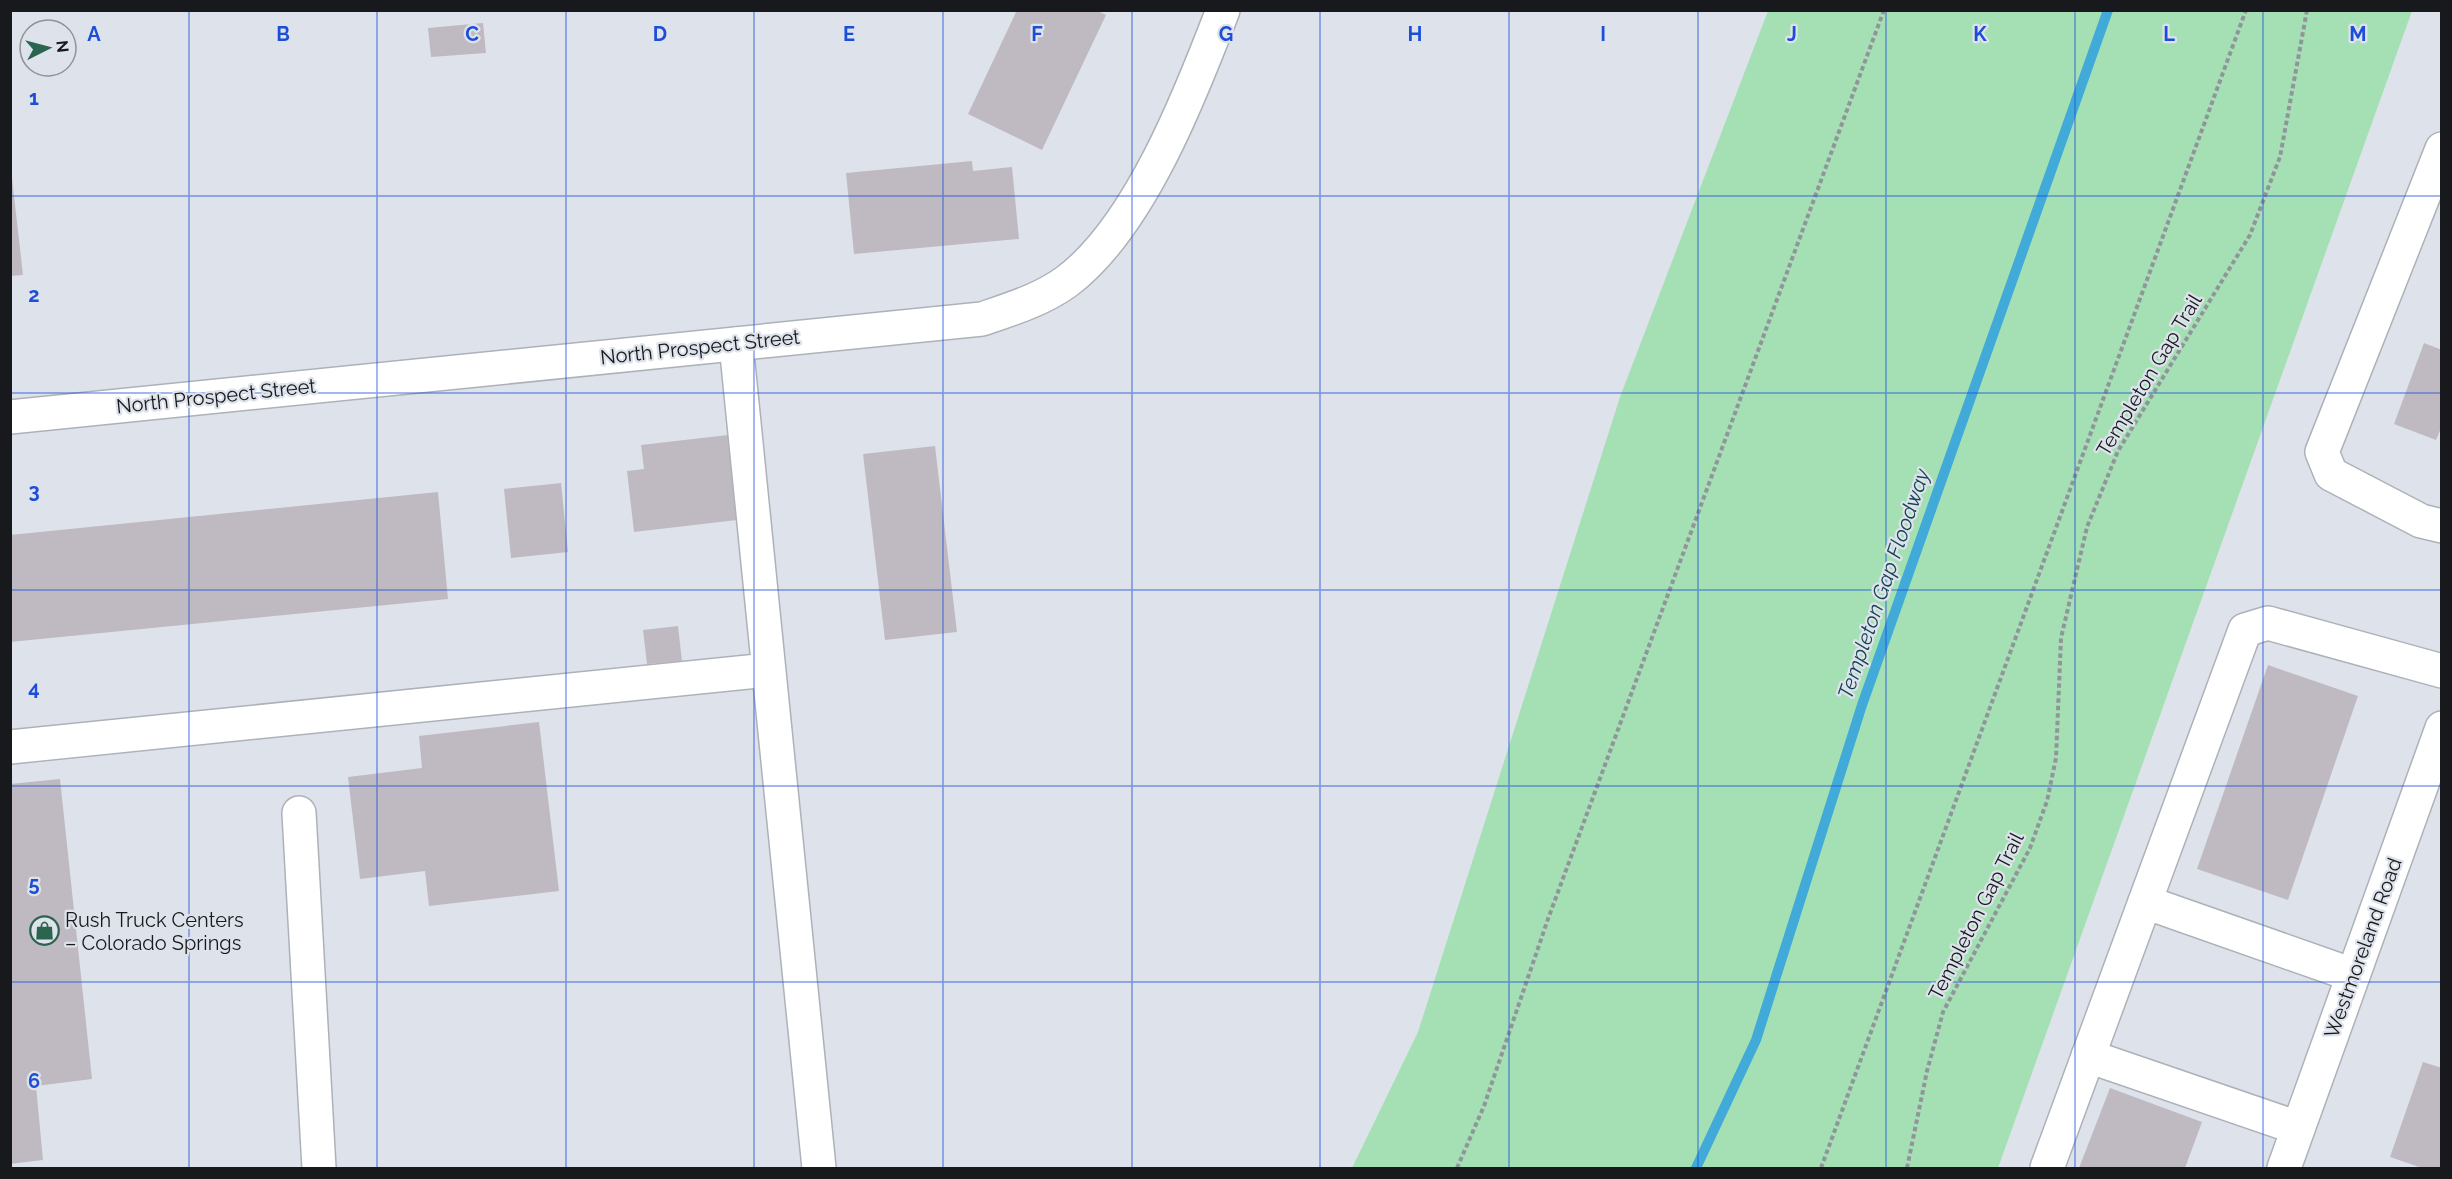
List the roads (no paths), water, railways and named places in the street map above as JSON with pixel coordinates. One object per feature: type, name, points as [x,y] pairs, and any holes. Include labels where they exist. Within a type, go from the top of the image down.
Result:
[{"type":"street","name":"North Prospect Street","points":[[10,417],[982,319],[1031,301],[1065,282],[1093,259],[1123,220],[1160,155],[1196,82],[1223,10]]},
{"type":"street","points":[[2442,149],[2322,452],[2331,474],[2421,521],[2442,526]]},
{"type":"street","points":[[736,344],[819,1168]]},
{"type":"street","points":[[2047,1168],[2246,630],[2268,623],[2442,671]]},
{"type":"street","points":[[10,747],[768,670]]},
{"type":"street","name":"Westmoreland Road","points":[[2284,1168],[2442,728]]},
{"type":"street","points":[[299,813],[319,1168]]},
{"type":"street","points":[[2145,902],[2353,975]]},
{"type":"street","points":[[2088,1056],[2298,1128]]},
{"type":"waterway","name":"Templeton Gap Floodway","points":[[1696,1168],[1756,1040],[1862,705],[2108,10]]},
{"type":"place","name":"Rush Truck Centers – Colorado Springs","points":[[44,931]]}]
